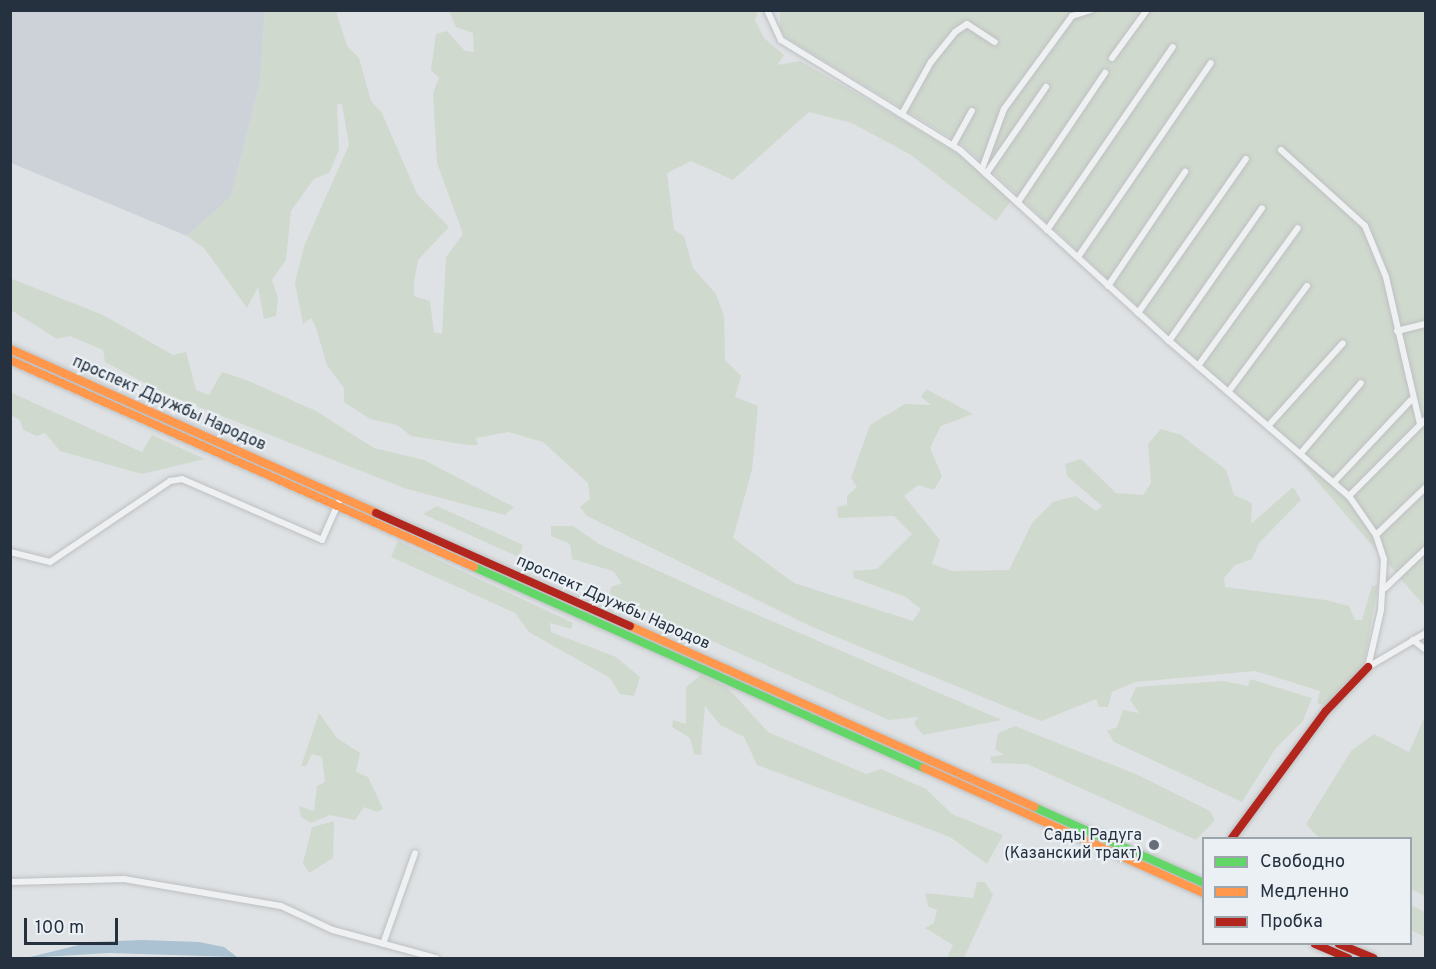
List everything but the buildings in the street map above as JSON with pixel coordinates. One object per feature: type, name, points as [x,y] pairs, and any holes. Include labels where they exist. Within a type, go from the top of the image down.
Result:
[{"type":"main road","name":"проспект Дружбы Народов","points":[[10,349],[1202,882]]},
{"type":"main road","name":"проспект Дружбы Народов","points":[[10,360],[1202,893]]},
{"type":"main road","points":[[1233,837],[1326,711],[1368,667]]},
{"type":"main road","points":[[1317,945],[1348,958]]},
{"type":"main road","points":[[1341,945],[1373,958]]},
{"type":"street","points":[[766,10],[781,40],[953,145],[1169,341],[1349,496],[1376,535],[1384,559],[1385,588],[1368,667]]},
{"type":"street","points":[[984,171],[1004,109],[1072,16],[1091,10]]},
{"type":"street","points":[[1112,58],[1147,10]]},
{"type":"street","points":[[902,114],[930,62],[955,32],[967,24],[995,42]]},
{"type":"street","points":[[1047,230],[1173,47]]},
{"type":"street","points":[[1078,257],[1211,63]]},
{"type":"street","points":[[1018,202],[1105,73]]},
{"type":"street","points":[[984,171],[1046,87]]},
{"type":"street","points":[[953,145],[972,111]]},
{"type":"street","points":[[1281,150],[1365,226],[1386,278],[1411,400],[1423,421],[1349,496]]},
{"type":"street","points":[[1138,313],[1246,159]]},
{"type":"street","points":[[1108,286],[1185,172]]},
{"type":"street","points":[[1169,341],[1262,208]]},
{"type":"street","points":[[1198,366],[1298,228]]},
{"type":"street","points":[[1229,391],[1307,286]]},
{"type":"street","points":[[1397,332],[1425,324]]},
{"type":"street","points":[[1269,425],[1343,343]]},
{"type":"street","points":[[1301,453],[1361,383]]},
{"type":"street","points":[[1334,482],[1411,400]]},
{"type":"street","points":[[10,552],[50,562],[170,481],[182,479],[322,540],[341,497]]},
{"type":"street","points":[[1376,535],[1425,487]]},
{"type":"street","points":[[1385,588],[1425,549]]},
{"type":"street","points":[[1368,667],[1425,633]]},
{"type":"street","points":[[1413,640],[1425,650]]},
{"type":"street","points":[[382,944],[415,854]]},
{"type":"street","points":[[10,882],[124,879],[280,906],[382,944],[436,958]]},
{"type":"shaded area","points":[[780,10],[1425,11],[1425,607],[1279,437],[963,145],[788,39],[780,29]]},
{"type":"shaded area","points":[[11,11],[265,11],[260,82],[231,197],[187,236],[11,163]]},
{"type":"shaded area","points":[[265,11],[336,11],[347,46],[359,58],[371,101],[382,113],[417,194],[449,227],[418,260],[414,282],[414,296],[430,301],[434,332],[442,334],[446,257],[463,234],[437,163],[433,93],[439,78],[431,70],[436,34],[447,31],[465,51],[474,52],[473,33],[456,27],[449,11],[758,11],[755,20],[764,38],[784,55],[777,65],[800,61],[908,123],[960,155],[1011,201],[996,221],[911,155],[852,123],[809,112],[733,180],[691,161],[667,173],[674,230],[684,236],[693,268],[716,294],[724,316],[725,360],[741,376],[735,397],[758,406],[752,470],[733,538],[794,583],[913,621],[921,609],[906,597],[854,578],[853,571],[877,569],[912,534],[894,516],[838,518],[837,507],[847,505],[847,496],[857,487],[851,478],[870,425],[905,404],[931,405],[921,397],[926,389],[973,414],[941,426],[930,448],[942,476],[934,490],[918,485],[904,496],[940,540],[932,564],[952,571],[1009,570],[1032,523],[1053,502],[1076,496],[1096,511],[1102,506],[1067,476],[1065,464],[1081,459],[1116,493],[1143,495],[1151,483],[1148,444],[1161,429],[1181,435],[1226,470],[1234,495],[1252,503],[1251,524],[1293,487],[1301,500],[1259,543],[1252,559],[1235,565],[1224,578],[1225,587],[1326,600],[1349,606],[1355,620],[1362,620],[1372,586],[1378,585],[1363,669],[1327,706],[1317,703],[1320,691],[1255,671],[1135,682],[1112,692],[1108,707],[1099,707],[1096,699],[1041,721],[812,627],[587,516],[580,507],[590,499],[588,483],[543,442],[508,432],[476,438],[478,445],[468,445],[411,436],[397,425],[370,419],[344,402],[344,388],[327,365],[315,325],[311,318],[303,324],[295,283],[304,246],[349,145],[342,104],[337,104],[339,150],[329,173],[314,179],[291,211],[286,260],[272,280],[278,298],[276,316],[264,319],[258,287],[247,308],[204,248],[187,236],[231,197],[260,82]]},
{"type":"shaded area","points":[[10,278],[103,315],[173,355],[186,352],[196,390],[209,395],[222,372],[249,381],[316,411],[374,448],[424,460],[514,507],[505,515],[407,489],[166,394],[105,362],[103,350],[70,336],[57,339],[11,310]]},
{"type":"shaded area","points":[[10,392],[142,452],[152,435],[205,459],[142,474],[60,451],[45,433],[37,436],[23,430],[20,420],[11,415]]},
{"type":"shaded area","points":[[437,506],[523,545],[519,557],[423,514]]},
{"type":"shaded area","points":[[551,526],[573,526],[599,544],[716,597],[1002,720],[923,735],[914,724],[918,717],[889,720],[609,595],[611,587],[622,583],[613,571],[572,559],[570,544],[551,536]]},
{"type":"shaded area","points":[[398,541],[573,623],[571,629],[550,623],[551,632],[616,657],[640,677],[634,696],[620,694],[610,678],[529,632],[515,613],[391,557]]},
{"type":"shaded area","points":[[701,675],[727,687],[768,732],[866,774],[881,769],[926,789],[952,814],[1003,835],[987,864],[950,837],[757,765],[744,737],[720,725],[705,706],[701,755],[694,754],[690,738],[672,727],[673,720],[686,724],[686,687]]},
{"type":"shaded area","points":[[1250,679],[1312,698],[1303,721],[1276,748],[1242,802],[1114,742],[1107,731],[1117,727],[1123,710],[1139,713],[1130,700],[1136,687],[1223,681],[1248,686]]},
{"type":"shaded area","points":[[319,713],[337,738],[360,753],[356,772],[368,777],[383,809],[377,812],[364,807],[355,820],[330,815],[311,823],[301,817],[299,806],[314,811],[317,786],[325,782],[322,757],[312,754],[306,766],[301,766]]},
{"type":"shaded area","points":[[1425,716],[1425,896],[1412,890],[1412,837],[1318,837],[1306,824],[1351,751],[1374,734],[1409,752]]},
{"type":"shaded area","points":[[1015,726],[1138,775],[1210,811],[1215,820],[1196,840],[1027,764],[992,763],[990,757],[1004,755],[995,749],[998,733]]},
{"type":"shaded area","points":[[334,821],[333,858],[309,873],[303,863],[312,827]]},
{"type":"shaded area","points":[[977,882],[985,882],[993,895],[964,958],[947,958],[953,945],[925,928],[934,923],[937,910],[928,906],[925,893],[973,898]]},
{"type":"shaded area","points":[[1412,906],[1425,912],[1425,937],[1412,930]]},
{"type":"water","points":[[142,940],[199,942],[224,947],[237,957],[109,953],[26,958],[91,942]]},
{"type":"traffic: fast","points":[[474,567],[924,768]]},
{"type":"traffic: fast","points":[[1034,807],[1202,882]]},
{"type":"traffic: slow","points":[[10,349],[376,513]]},
{"type":"traffic: slow","points":[[10,360],[474,567]]},
{"type":"traffic: slow","points":[[630,626],[1034,807]]},
{"type":"traffic: slow","points":[[924,768],[1202,892]]},
{"type":"traffic: jam","points":[[376,513],[630,626]]},
{"type":"traffic: jam","points":[[1233,837],[1326,711],[1368,667]]},
{"type":"traffic: jam","points":[[1317,945],[1348,958]]},
{"type":"traffic: jam","points":[[1341,945],[1373,958]]},
{"type":"place","name":"Сады Радуга (Казанский тракт)","points":[[1154,845]]}]
